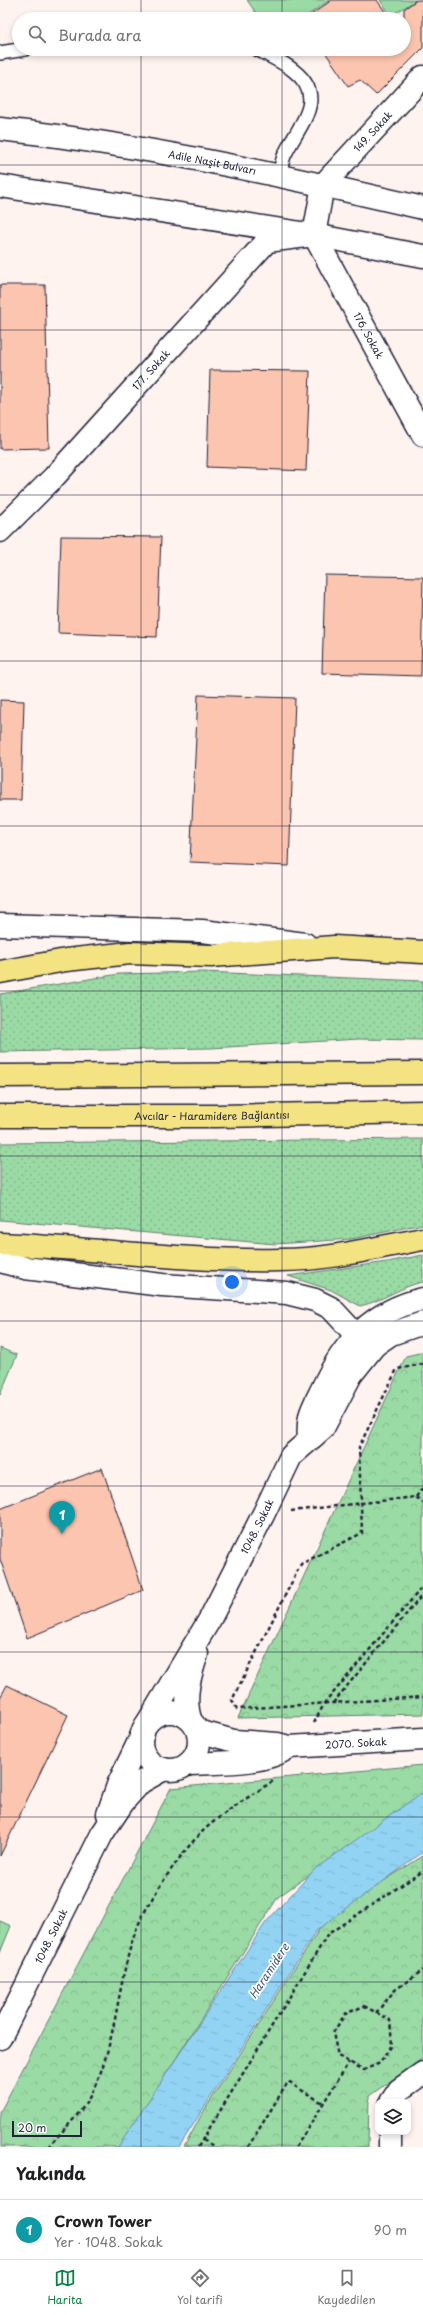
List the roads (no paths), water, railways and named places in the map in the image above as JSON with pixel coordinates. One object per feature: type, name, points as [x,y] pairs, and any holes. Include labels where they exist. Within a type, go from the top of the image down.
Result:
[{"type":"highway","points":[[0,972],[66,960],[130,953],[211,956],[334,947],[423,952]]},
{"type":"highway","points":[[0,1076],[423,1073]]},
{"type":"highway","name":"Avcılar - Haramidere Bağlantısı","points":[[0,1116],[216,1116],[423,1112]]},
{"type":"highway","points":[[0,1244],[236,1260],[280,1260],[319,1258],[423,1239]]},
{"type":"main road","name":"149. Sokak","points":[[323,185],[423,78]]},
{"type":"main road","name":"Adile Naşit Bulvarı","points":[[0,129],[125,148],[280,176],[423,208]]},
{"type":"main road","points":[[314,234],[323,185]]},
{"type":"main road","points":[[0,186],[314,234],[423,256]]},
{"type":"main road","name":"176. Sokak","points":[[314,234],[423,435]]},
{"type":"main road","name":"177. Sokak","points":[[0,531],[54,477],[267,241],[314,234]]},
{"type":"main road","points":[[0,924],[202,931],[334,947]]},
{"type":"main road","points":[[0,1261],[25,1268],[162,1285],[287,1293],[315,1300],[331,1308],[365,1340]]},
{"type":"main road","points":[[365,1340],[383,1314],[398,1307],[423,1299]]},
{"type":"main road","points":[[365,1340],[391,1334],[423,1323]]},
{"type":"main road","name":"1048. Sokak","points":[[210,1619],[291,1456],[309,1438],[307,1421],[329,1373],[365,1340]]},
{"type":"main road","points":[[188,1764],[196,1755],[199,1743],[187,1698],[190,1674],[210,1619]]},
{"type":"main road","points":[[102,1834],[118,1785],[146,1728],[210,1619]]},
{"type":"main road","points":[[165,1712],[179,1713],[194,1725],[234,1741],[278,1744],[295,1747],[278,1754],[254,1759],[188,1764],[177,1769],[164,1769],[152,1764],[144,1753],[141,1740],[153,1717],[165,1712]]},
{"type":"main road","name":"2070. Sokak","points":[[295,1747],[423,1739]]},
{"type":"main road","points":[[102,1834],[124,1801],[141,1782],[164,1769]]},
{"type":"main road","name":"1048. Sokak","points":[[0,2038],[102,1834]]},
{"type":"main road","points":[[393,2099],[400,2090],[423,2073]]},
{"type":"main road","points":[[390,2135],[390,2147]]},
{"type":"lane","points":[[0,53],[12,51]]},
{"type":"lane","points":[[269,56],[299,74],[308,90],[310,100],[308,115],[285,153],[280,176]]},
{"type":"water","name":"Haramidere","points":[[423,1792],[423,1852],[316,1931],[179,2147],[118,2147],[266,1922],[315,1869]]},
{"type":"place","name":"Crown Tower","points":[[62,1534]]}]
